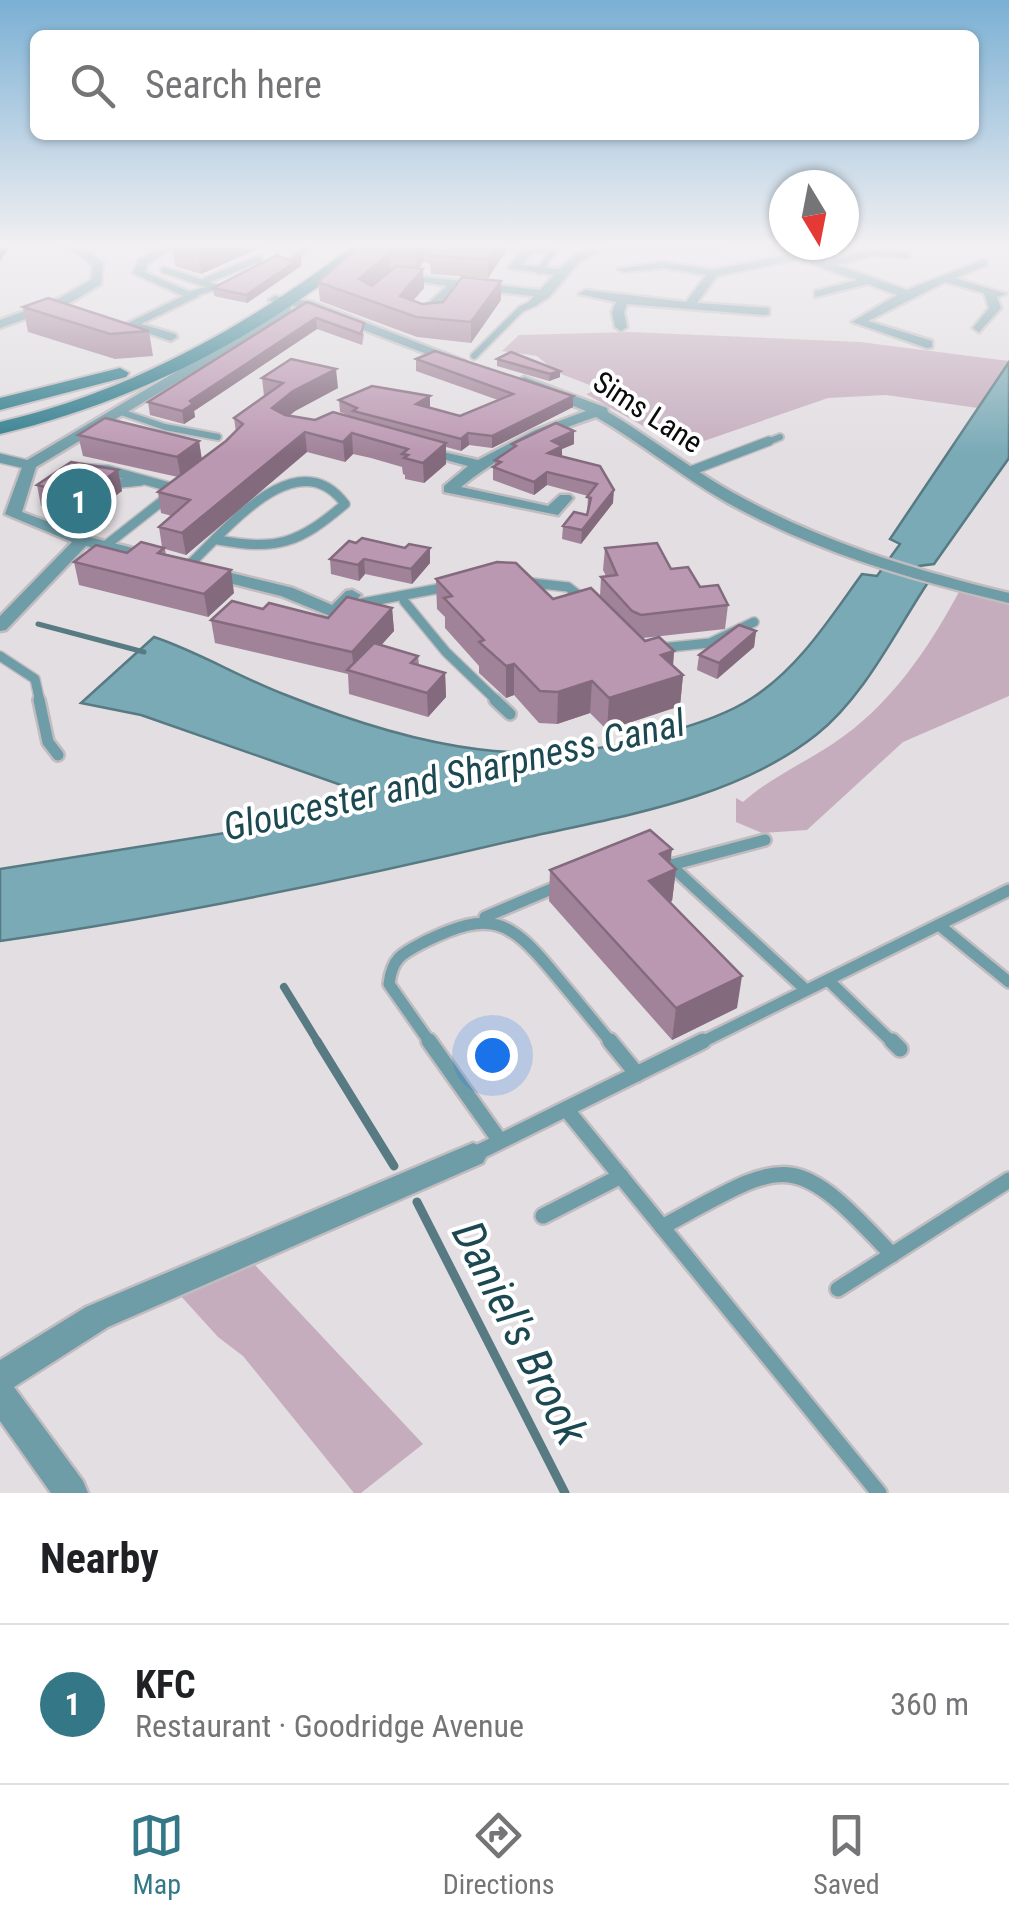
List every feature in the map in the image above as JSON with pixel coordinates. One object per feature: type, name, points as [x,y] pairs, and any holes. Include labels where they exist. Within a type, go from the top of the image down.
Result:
[{"type":"main road","points":[[0,404],[136,368],[253,316]]},
{"type":"main road","points":[[0,431],[110,405],[177,361],[259,316]]},
{"type":"main road","points":[[0,416],[102,390],[177,361]]},
{"type":"main road","points":[[0,390],[55,392]]},
{"type":"street","points":[[0,324],[24,316]]},
{"type":"street","points":[[130,325],[149,316]]},
{"type":"street","points":[[278,316],[110,405],[34,460],[13,514],[83,540],[187,567],[273,597],[344,603]]},
{"type":"street","points":[[328,316],[475,362]]},
{"type":"street","points":[[619,316],[621,327]]},
{"type":"street","points":[[733,316],[734,328]]},
{"type":"street","points":[[869,316],[858,322],[926,344]]},
{"type":"street","points":[[979,328],[989,316]]},
{"type":"street","points":[[111,319],[170,337]]},
{"type":"street","name":"Sims Lane","points":[[514,378],[561,391],[602,411],[688,472],[786,528],[866,558],[1009,598]]},
{"type":"street","points":[[566,498],[552,512],[450,489],[477,464],[533,435],[602,411]]},
{"type":"street","points":[[408,444],[477,464]]},
{"type":"street","points":[[2,623],[83,540]]},
{"type":"street","points":[[320,628],[344,603]]},
{"type":"street","points":[[0,1378],[97,1317],[473,1154]]},
{"type":"street","points":[[0,1394],[72,1493]]},
{"type":"lane","points":[[475,362],[515,316]]},
{"type":"lane","points":[[110,405],[166,427],[218,437]]},
{"type":"lane","points":[[688,472],[780,437]]},
{"type":"lane","points":[[0,458],[34,460]]},
{"type":"lane","points":[[140,481],[114,484],[75,476],[72,470],[91,464],[122,477],[178,489]]},
{"type":"lane","points":[[105,546],[193,478]]},
{"type":"lane","points":[[187,567],[218,540],[289,481],[315,480],[334,489],[344,504],[304,540],[275,546],[218,540]]},
{"type":"lane","points":[[508,582],[568,587],[602,616]]},
{"type":"lane","points":[[344,603],[404,601],[420,592],[465,584]]},
{"type":"lane","points":[[404,601],[446,652],[510,714]]},
{"type":"lane","points":[[645,647],[680,649],[736,636],[754,622]]},
{"type":"lane","points":[[0,656],[35,679],[48,742],[58,755]]},
{"type":"lane","points":[[671,865],[765,840]]},
{"type":"lane","points":[[658,853],[806,990]]},
{"type":"lane","points":[[500,1141],[389,984],[388,973],[400,954],[566,882]]},
{"type":"lane","points":[[473,1154],[1009,890]]},
{"type":"lane","points":[[476,920],[493,920],[522,934],[636,1074]]},
{"type":"lane","points":[[939,925],[1009,982]]},
{"type":"lane","points":[[828,980],[900,1049]]},
{"type":"lane","points":[[566,1109],[878,1493]]},
{"type":"lane","points":[[662,1227],[755,1177],[784,1170],[805,1172],[834,1192],[892,1255]]},
{"type":"lane","points":[[543,1216],[621,1176]]},
{"type":"lane","points":[[838,1289],[1009,1180]]},
{"type":"shaded area","points":[[631,332],[860,342],[1009,361],[1009,374],[985,409],[886,395],[828,398],[701,442],[677,445],[586,394],[600,389],[556,372],[537,356],[502,351],[519,335]]},
{"type":"shaded area","points":[[960,590],[1009,604],[1009,696],[903,742],[807,830],[762,833],[736,822],[736,798],[743,802],[834,743],[873,712],[921,654]]},
{"type":"shaded area","points":[[254,1264],[423,1444],[361,1493],[354,1493],[243,1356],[218,1337],[179,1294]]},
{"type":"water","name":"Gloucester and Sharpness Canal","points":[[1009,362],[1009,458],[934,564],[919,566],[913,574],[927,584],[864,684],[833,720],[783,758],[709,792],[630,815],[257,897],[0,941],[0,869],[337,815],[351,800],[344,786],[141,715],[81,703],[154,637],[335,714],[431,741],[478,749],[526,753],[575,751],[625,744],[686,727],[734,708],[769,686],[813,641],[862,574],[877,576],[900,544],[890,539]]},
{"type":"building","points":[[51,316],[102,316],[149,331],[110,334]]},
{"type":"building","points":[[285,316],[344,316],[364,323],[361,334],[316,318],[190,401],[193,404],[182,411],[148,402]]},
{"type":"building","points":[[412,316],[476,316],[471,322]]},
{"type":"building","points":[[435,351],[573,396],[492,436],[468,433],[461,439],[353,411],[357,408],[339,400],[372,386],[430,396],[416,404],[460,416],[513,394],[416,359]]},
{"type":"building","points":[[511,352],[560,371],[550,374],[497,359]]},
{"type":"building","points":[[291,359],[336,369],[293,391],[272,408],[285,415],[315,420],[333,412],[446,443],[423,463],[404,458],[408,455],[402,454],[408,449],[352,433],[343,442],[305,432],[182,533],[159,527],[190,500],[158,492],[243,424],[234,418],[283,383],[262,378]]},
{"type":"building","points":[[105,418],[199,441],[177,457],[78,435]]},
{"type":"building","points":[[556,423],[574,431],[552,441],[562,446],[548,453],[600,466],[614,490],[582,530],[563,526],[574,512],[587,515],[591,498],[587,497],[597,484],[547,472],[534,482],[493,467],[501,462],[495,460],[516,446],[512,444]]},
{"type":"building","points":[[71,462],[118,470],[81,496],[37,485]]},
{"type":"building","points":[[362,538],[405,548],[409,544],[430,548],[411,569],[364,559],[358,565],[330,559],[349,541],[356,543]]},
{"type":"building","points":[[141,542],[164,548],[158,553],[231,570],[204,594],[74,562],[96,545],[127,553]]},
{"type":"building","points":[[657,543],[671,569],[688,567],[700,587],[718,585],[728,605],[641,615],[632,611],[601,577],[617,575],[605,548]]},
{"type":"building","points":[[497,562],[516,563],[553,599],[591,588],[645,641],[659,637],[674,651],[661,655],[683,675],[609,698],[592,681],[558,692],[540,691],[514,664],[506,666],[479,642],[484,640],[444,598],[452,596],[436,579]]},
{"type":"building","points":[[347,597],[392,608],[352,652],[211,620],[232,601],[263,609],[269,603],[328,618]]},
{"type":"building","points":[[739,625],[756,631],[719,663],[699,655]]},
{"type":"building","points":[[374,643],[418,656],[411,663],[445,673],[427,693],[347,670]]},
{"type":"building","points":[[650,830],[672,849],[660,854],[676,869],[649,881],[742,976],[676,1008],[550,870]]},
{"type":"waterway","name":"Daniel's Brook","points":[[38,624],[144,652]]},
{"type":"waterway","name":"Daniel's Brook","points":[[284,987],[319,1044]]},
{"type":"waterway","name":"Daniel's Brook","points":[[317,1041],[394,1166]]},
{"type":"waterway","name":"Daniel's Brook","points":[[417,1202],[565,1493]]},
{"type":"place","name":"KFC","points":[[79,501]]}]
